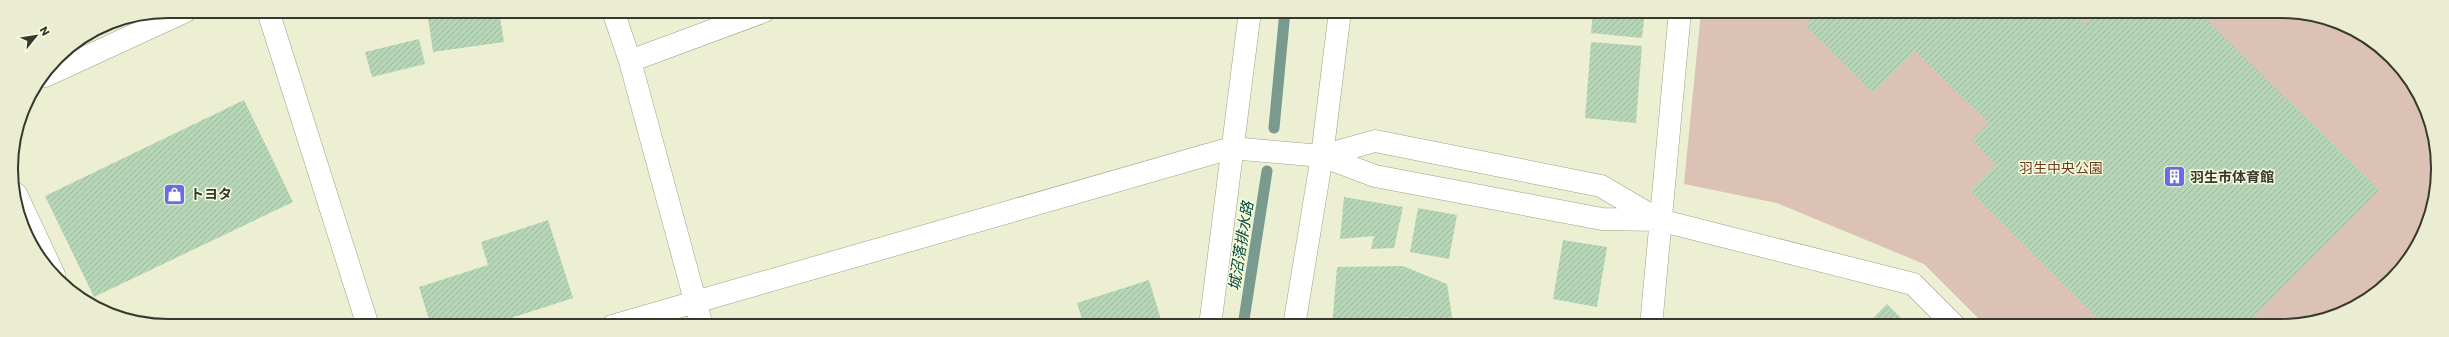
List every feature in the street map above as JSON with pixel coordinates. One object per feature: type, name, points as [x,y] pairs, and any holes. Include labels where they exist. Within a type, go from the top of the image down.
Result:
[{"type":"street","points":[[52,73],[171,18]]},
{"type":"street","points":[[270,18],[366,319]]},
{"type":"street","points":[[615,18],[630,61],[700,319]]},
{"type":"street","points":[[630,61],[746,18]]},
{"type":"street","points":[[1211,319],[1249,18]]},
{"type":"street","points":[[1295,319],[1322,156],[1339,18]]},
{"type":"street","points":[[1652,319],[1659,220],[1679,18]]},
{"type":"street","points":[[1322,156],[1375,141],[1601,186],[1659,220]]},
{"type":"street","points":[[636,319],[1232,148],[1322,156],[1375,176],[1586,216],[1659,220],[1913,284],[1948,319]]},
{"type":"street","points":[[25,213],[43,251]]},
{"type":"green space","name":"羽生中央公園","points":[[1700,18],[2300,19],[2338,29],[2356,38],[2380,55],[2394,69],[2411,93],[2420,111],[2426,130],[2431,159],[2430,188],[2420,226],[2411,244],[2394,268],[2380,282],[2364,294],[2338,308],[2319,314],[2290,319],[1979,319],[1924,264],[1777,203],[1684,184]]},
{"type":"building","points":[[428,18],[500,18],[504,42],[433,52]]},
{"type":"building","points":[[1592,18],[1644,18],[1642,38],[1591,33]]},
{"type":"building","name":"羽生市体育館","points":[[1812,18],[2079,18],[2086,25],[2092,18],[2205,18],[2379,190],[2252,319],[2098,319],[1970,191],[1996,165],[1972,140],[1989,123],[1915,51],[1873,93],[1805,25]]},
{"type":"building","points":[[419,39],[425,64],[372,77],[365,52]]},
{"type":"building","points":[[1591,42],[1642,46],[1636,123],[1585,118]]},
{"type":"building","points":[[244,100],[293,202],[94,297],[45,196]]},
{"type":"building","points":[[1344,197],[1403,207],[1394,248],[1371,249],[1374,236],[1340,239]]},
{"type":"building","points":[[1418,208],[1457,215],[1449,259],[1410,252]]},
{"type":"building","points":[[548,220],[573,298],[508,319],[429,319],[419,287],[488,265],[481,242]]},
{"type":"building","points":[[1563,240],[1607,247],[1597,307],[1553,299]]},
{"type":"building","points":[[1403,266],[1447,284],[1452,319],[1408,319],[1408,317],[1396,319],[1333,319],[1337,267]]},
{"type":"building","points":[[1149,280],[1161,319],[1082,319],[1077,303]]},
{"type":"building","points":[[1887,304],[1902,319],[1872,319]]},
{"type":"waterway","name":"城沼落排水路","points":[[1274,128],[1284,18]]},
{"type":"waterway","name":"城沼落排水路","points":[[1244,319],[1267,171]]},
{"type":"place","name":"羽生市体育館","points":[[2175,177]]},
{"type":"place","name":"トヨタ","points":[[174,194]]}]
